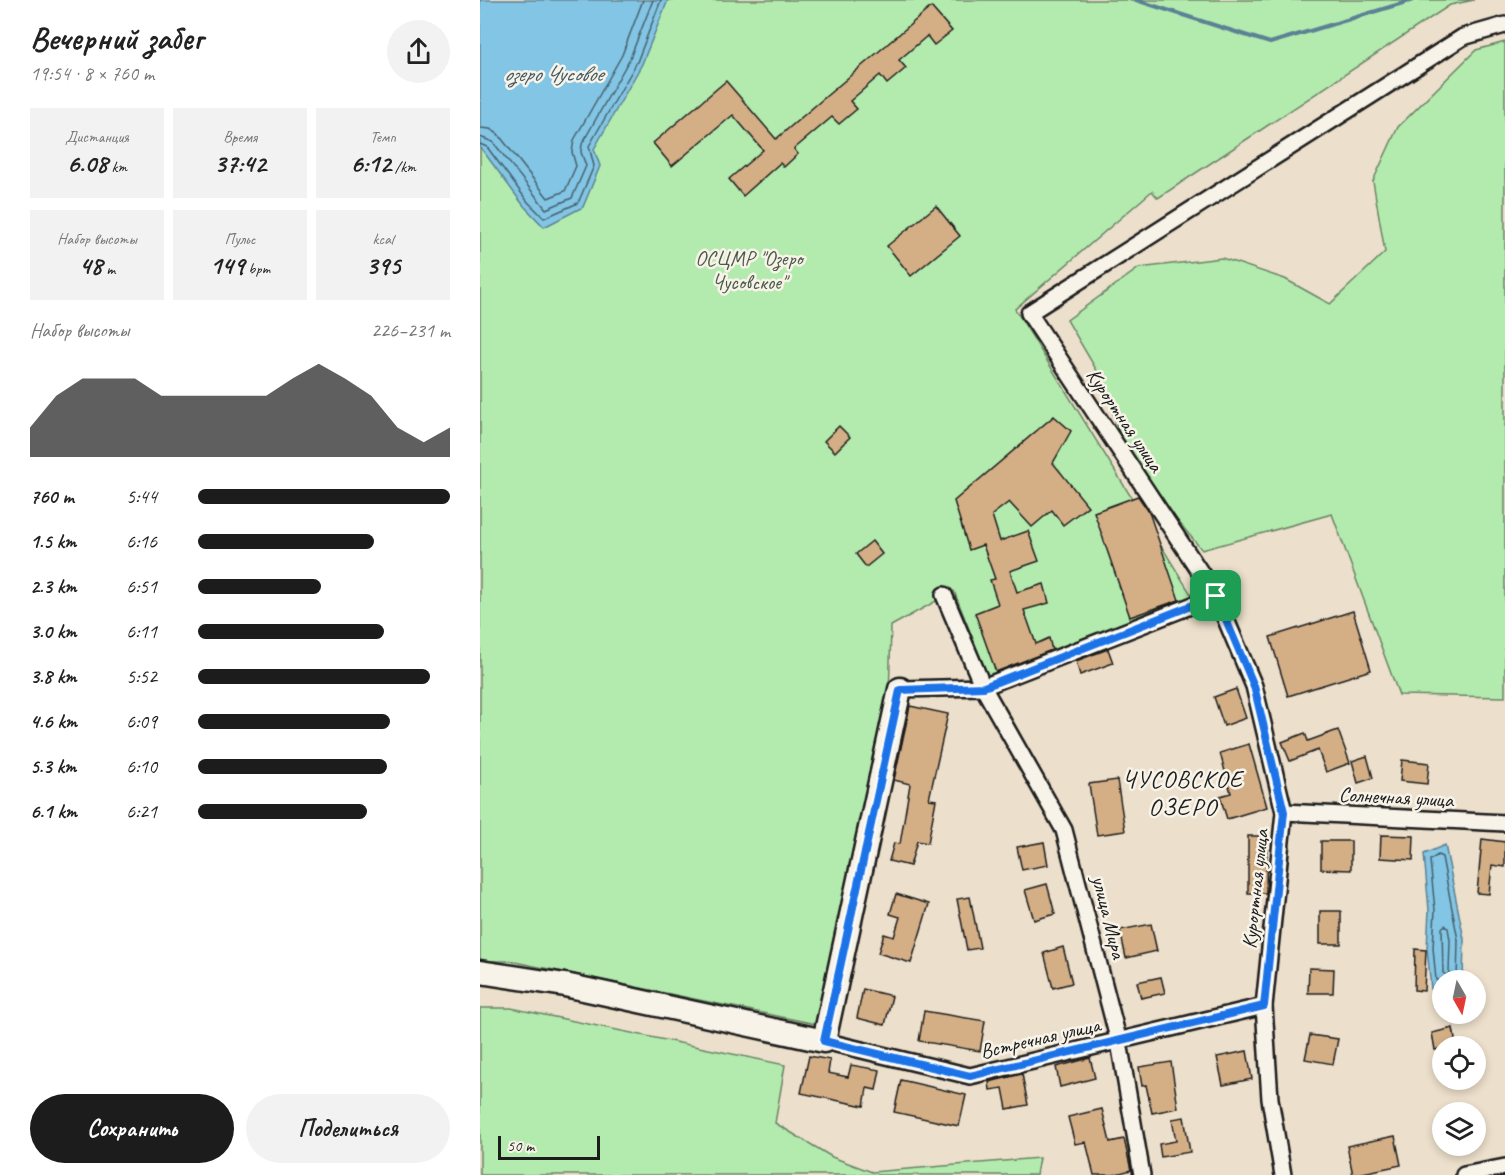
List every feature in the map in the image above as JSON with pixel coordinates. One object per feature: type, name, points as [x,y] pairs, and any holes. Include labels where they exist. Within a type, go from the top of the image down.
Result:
[{"type":"street","name":"Курортная улица","points":[[1283,1175],[1270,1099],[1264,1006],[1284,812],[1254,686],[1216,596],[1029,313],[1463,37],[1505,25]]},
{"type":"street","name":"улица Мира","points":[[945,595],[984,687],[1064,830],[1119,1042],[1142,1175]]},
{"type":"street","points":[[480,972],[576,987],[824,1041],[900,690],[984,687],[1216,596]]},
{"type":"street","name":"Солнечная улица","points":[[1284,812],[1505,823]]},
{"type":"street","name":"Встречная улица","points":[[824,1041],[970,1076],[1264,1006]]},
{"type":"street","points":[[1464,1175],[1505,1167]]},
{"type":"green space","name":"ОСЦМР \"Озеро Чусовское\"","points":[[647,0],[1474,0],[1450,5],[1158,198],[1152,191],[1015,309],[1194,599],[988,677],[954,591],[891,626],[889,699],[821,1025],[510,961],[480,961],[480,136]]},
{"type":"green space","points":[[1505,42],[1505,697],[1399,695],[1332,514],[1202,550],[1157,496],[1130,468],[1103,381],[1067,320],[1139,268],[1222,258],[1285,279],[1330,304],[1385,252],[1373,181],[1398,127],[1476,50]]},
{"type":"green space","points":[[480,1008],[511,1008],[785,1065],[775,1123],[832,1157],[872,1172],[1039,1158],[1036,1175],[480,1175]]},
{"type":"water","name":"озеро Чусовое","points":[[480,0],[668,0],[642,64],[594,149],[600,166],[583,207],[544,227],[524,206],[480,147]]},
{"type":"water","points":[[1445,845],[1464,939],[1463,970],[1432,970],[1431,989],[1427,948],[1429,910],[1424,854]]},
{"type":"building","points":[[931,7],[952,31],[934,45],[927,36],[899,60],[906,68],[887,84],[880,75],[850,101],[857,109],[839,124],[832,117],[794,149],[798,154],[784,167],[780,163],[743,196],[729,179],[763,150],[733,115],[672,166],[653,143],[726,81],[776,139]]},
{"type":"building","points":[[936,206],[960,236],[911,276],[887,246]]},
{"type":"building","points":[[1054,416],[1071,431],[1053,463],[1088,506],[1063,525],[1052,510],[1032,527],[1009,502],[992,515],[1000,541],[1028,531],[1039,561],[1010,571],[1017,592],[1044,584],[1049,603],[1024,610],[1036,644],[1049,638],[1052,650],[996,672],[975,613],[998,604],[990,580],[995,579],[983,545],[969,550],[954,501]]},
{"type":"building","points":[[839,426],[850,437],[835,452],[824,441]]},
{"type":"building","points":[[1138,496],[1149,512],[1179,600],[1130,617],[1094,512]]},
{"type":"building","points":[[872,541],[882,554],[866,567],[856,554]]},
{"type":"building","points":[[1353,611],[1371,670],[1288,696],[1270,637]]},
{"type":"building","points":[[1108,649],[1113,663],[1080,675],[1076,661]]},
{"type":"building","points":[[1236,689],[1246,718],[1224,726],[1214,697]]},
{"type":"building","points":[[910,706],[948,714],[929,799],[936,800],[928,843],[917,841],[910,866],[889,861],[894,843],[900,844],[910,784],[894,780]]},
{"type":"building","points":[[1338,730],[1350,763],[1326,772],[1318,750],[1290,761],[1282,742],[1305,733],[1308,741]]},
{"type":"building","points":[[1249,744],[1267,807],[1227,819],[1220,796],[1231,793],[1220,753]]},
{"type":"building","points":[[1367,756],[1373,778],[1358,783],[1352,761]]},
{"type":"building","points":[[1402,760],[1429,763],[1427,784],[1400,781]]},
{"type":"building","points":[[1117,780],[1125,831],[1097,835],[1089,784]]},
{"type":"building","points":[[1381,835],[1414,836],[1413,860],[1380,858]]},
{"type":"building","points":[[1248,836],[1267,836],[1266,893],[1248,893]]},
{"type":"building","points":[[1482,839],[1505,842],[1505,867],[1492,865],[1489,894],[1477,893]]},
{"type":"building","points":[[1321,841],[1351,841],[1351,870],[1321,869]]},
{"type":"building","points":[[1044,842],[1048,865],[1022,870],[1017,847]]},
{"type":"building","points":[[1047,884],[1055,914],[1034,920],[1025,890]]},
{"type":"building","points":[[896,894],[929,904],[911,963],[878,953],[884,934],[894,937],[900,917],[890,914]]},
{"type":"building","points":[[970,897],[980,948],[967,950],[957,899]]},
{"type":"building","points":[[1320,911],[1341,911],[1341,944],[1320,944]]},
{"type":"building","points":[[1151,924],[1157,951],[1126,958],[1120,930]]},
{"type":"building","points":[[1063,947],[1072,983],[1053,988],[1044,953]]},
{"type":"building","points":[[1415,949],[1426,950],[1424,991],[1414,990]]},
{"type":"building","points":[[1309,968],[1334,969],[1333,993],[1308,993]]},
{"type":"building","points":[[1161,977],[1165,993],[1141,998],[1137,982]]},
{"type":"building","points":[[863,989],[892,996],[885,1025],[857,1018]]},
{"type":"building","points":[[924,1011],[985,1021],[980,1051],[919,1041]]},
{"type":"building","points":[[1453,1028],[1454,1036],[1433,1036],[1432,1033]]},
{"type":"building","points":[[1310,1035],[1338,1039],[1333,1064],[1305,1059]]},
{"type":"building","points":[[1247,1051],[1252,1079],[1223,1085],[1217,1057]]},
{"type":"building","points":[[809,1056],[830,1060],[828,1073],[848,1077],[851,1065],[880,1070],[876,1090],[867,1088],[864,1106],[801,1093]]},
{"type":"building","points":[[1090,1058],[1095,1078],[1060,1087],[1056,1067]]},
{"type":"building","points":[[1171,1062],[1178,1108],[1152,1113],[1146,1085],[1142,1086],[1139,1067]]},
{"type":"building","points":[[1022,1074],[1028,1105],[1007,1109],[1003,1088],[990,1090],[989,1082]]},
{"type":"building","points":[[901,1080],[966,1095],[959,1126],[894,1112]]},
{"type":"building","points":[[1102,1109],[1110,1142],[1124,1139],[1131,1170],[1113,1175],[1094,1175],[1086,1142],[1075,1144],[1068,1117]]},
{"type":"building","points":[[1184,1117],[1190,1152],[1161,1157],[1159,1144],[1176,1141],[1172,1119]]},
{"type":"building","points":[[1395,1136],[1401,1165],[1353,1175],[1347,1146]]},
{"type":"waterway","points":[[1136,0],[1270,43],[1413,0]]},
{"type":"district","name":"ЧУСОВСКОЕ ОЗЕРО","points":[[1183,793]]},
{"type":"route","points":[[1216,596],[1254,686],[1284,812],[1264,1006],[970,1076],[824,1041],[900,690],[984,687],[1216,596]]}]
